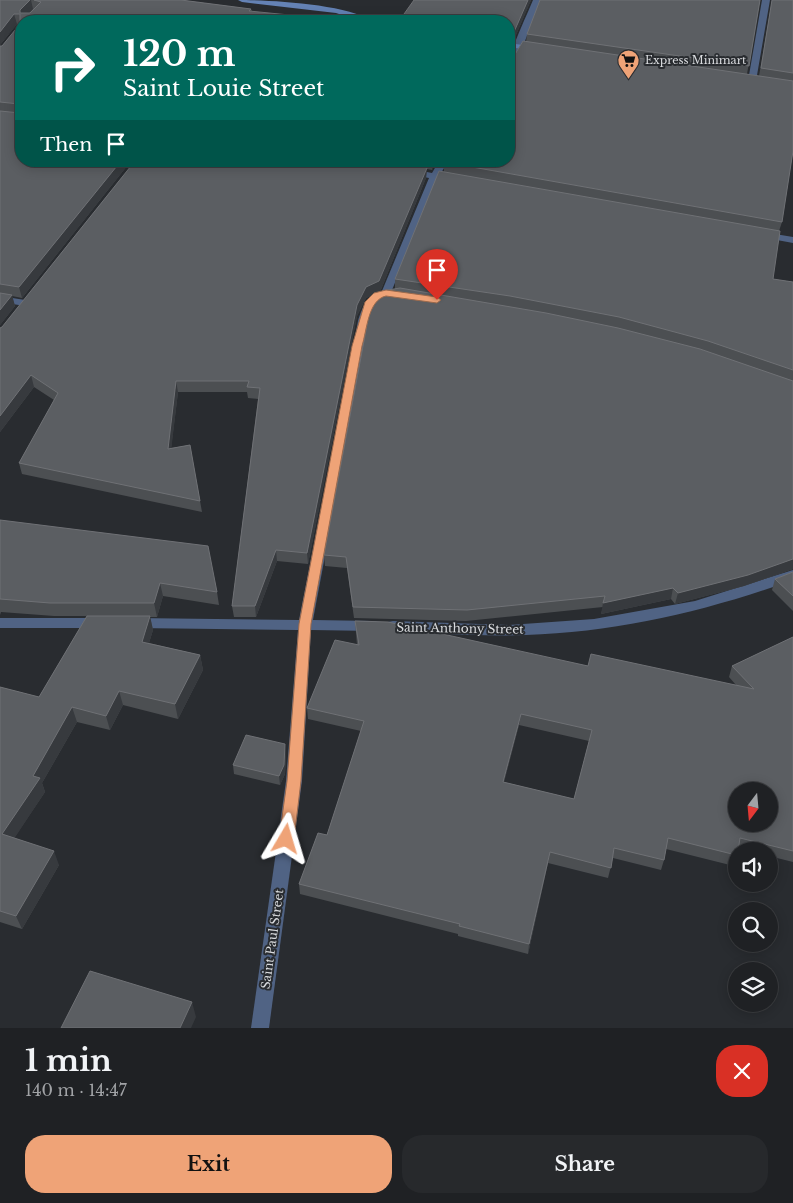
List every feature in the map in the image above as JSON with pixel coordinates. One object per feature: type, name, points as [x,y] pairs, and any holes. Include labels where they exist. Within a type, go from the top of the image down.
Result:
[{"type":"main road","points":[[242,0],[337,11],[349,15]]},
{"type":"main road","points":[[515,46],[548,50]]},
{"type":"street","points":[[515,53],[537,0]]},
{"type":"street","points":[[753,81],[766,0]]},
{"type":"street","points":[[400,294],[386,293],[434,176],[440,167]]},
{"type":"street","points":[[405,171],[463,182]]},
{"type":"street","points":[[750,233],[793,240]]},
{"type":"street","name":"Saint Paul Street","points":[[260,1028],[294,781],[305,624],[357,346],[369,302],[378,295],[386,293]]},
{"type":"street","points":[[0,299],[25,304]]},
{"type":"street","name":"Saint Anthony Street","points":[[0,623],[305,624],[524,630],[590,626],[672,612],[748,592],[793,575]]},
{"type":"building","points":[[0,0],[30,0],[20,10],[20,13],[30,13],[41,2],[34,0],[181,0],[251,9],[249,11],[289,15],[14,14],[0,32]]},
{"type":"building","points":[[414,0],[528,0],[515,30],[515,15],[403,15]]},
{"type":"building","points":[[540,0],[760,0],[749,66],[527,34]]},
{"type":"building","points":[[772,0],[793,0],[793,73],[761,68]]},
{"type":"building","points":[[15,30],[15,104],[0,102],[0,46]]},
{"type":"building","points":[[523,41],[793,81],[793,151],[782,222],[472,167],[515,167],[515,54]]},
{"type":"building","points":[[0,111],[15,112],[15,167],[116,167],[19,287],[0,284]]},
{"type":"building","points":[[130,167],[427,168],[379,281],[366,287],[357,305],[307,553],[276,550],[255,606],[232,606],[260,388],[247,387],[249,381],[176,381],[168,449],[190,445],[200,501],[19,463],[58,393],[31,375],[0,416],[0,328]]},
{"type":"building","points":[[439,171],[780,231],[773,279],[793,282],[793,370],[708,341],[619,317],[510,296],[395,279]]},
{"type":"building","points":[[400,288],[546,313],[618,328],[700,349],[793,381],[793,559],[748,575],[678,593],[673,588],[603,603],[605,596],[467,610],[353,607],[346,557],[324,555],[369,314],[375,297],[382,291]]},
{"type":"building","points":[[0,293],[12,295],[0,310]]},
{"type":"building","points":[[0,520],[208,546],[217,592],[160,583],[154,603],[50,603],[0,599]]},
{"type":"building","points":[[793,572],[793,596],[775,579]]},
{"type":"building","points":[[87,616],[150,616],[142,642],[200,655],[175,704],[119,691],[106,716],[72,707],[33,776],[40,778],[2,834],[54,851],[16,916],[0,911],[0,687],[39,697]]},
{"type":"building","points":[[355,621],[388,622],[588,666],[591,654],[754,689],[732,666],[793,637],[793,851],[778,847],[778,842],[756,842],[740,838],[739,842],[728,842],[728,853],[668,838],[664,860],[614,848],[611,868],[550,852],[529,944],[459,926],[460,924],[299,884],[318,833],[327,835],[364,721],[307,708],[335,640],[359,645]],"holes":[[[521,714],[592,730],[574,799],[503,782]]]},
{"type":"building","points":[[246,735],[285,744],[284,765],[279,776],[233,765]]},
{"type":"building","points":[[90,971],[192,1002],[180,1028],[61,1028]]},
{"type":"place","name":"Express Minimart","points":[[629,79]]},
{"type":"route","points":[[286,839],[294,781],[305,624],[357,346],[369,302],[378,295],[386,293],[437,300]]}]
